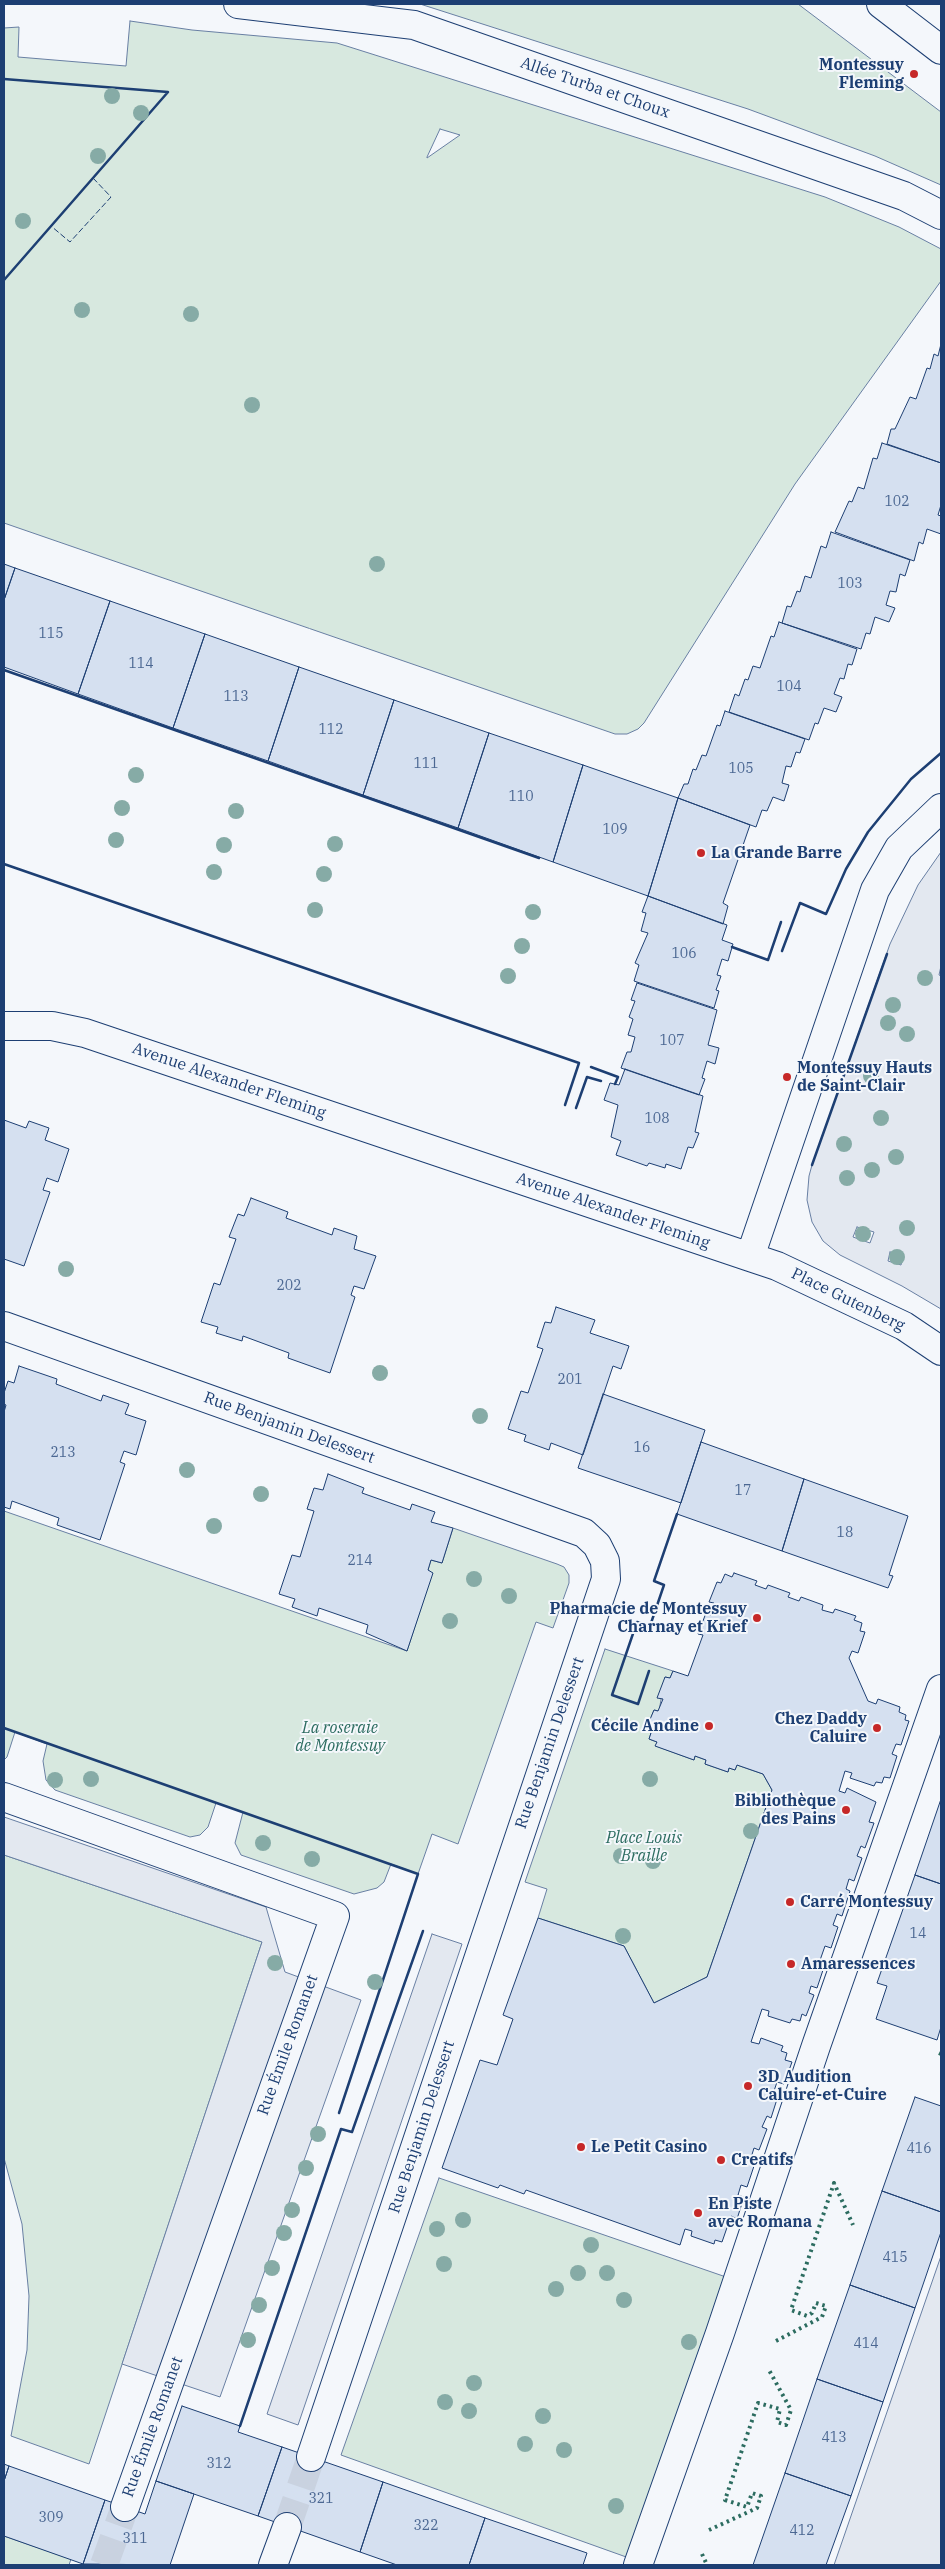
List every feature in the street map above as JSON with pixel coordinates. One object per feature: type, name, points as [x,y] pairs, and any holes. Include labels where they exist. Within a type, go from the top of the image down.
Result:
[{"type":"street","name":"Allée Turba et Choux","points":[[238,4],[414,25],[904,196],[941,215]]},
{"type":"street","points":[[881,4],[941,50]]},
{"type":"street","points":[[750,1257],[875,890],[899,848],[941,808]]},
{"type":"street","name":"Avenue Alexander Fleming","points":[[4,1026],[17,1024],[52,1026],[85,1033],[750,1257]]},
{"type":"street","name":"Place Gutenberg","points":[[750,1257],[777,1266],[904,1326],[941,1350]]},
{"type":"street","name":"Rue Benjamin Delessert","points":[[4,1326],[584,1533],[598,1545],[605,1561],[606,1579],[311,2457]]},
{"type":"street","points":[[638,2565],[720,2333],[816,2046],[941,1689]]},
{"type":"street","name":"Rue Émile Romanet","points":[[4,1797],[335,1916],[125,2506]]},
{"type":"street","points":[[273,2565],[287,2527]]},
{"type":"green space","points":[[420,4],[798,4],[941,112],[941,185],[875,156],[748,109]]},
{"type":"green space","points":[[130,21],[192,30],[337,43],[825,197],[899,227],[941,249],[941,281],[795,484],[644,723],[638,729],[627,734],[615,734],[4,523],[4,28],[19,27],[18,57],[126,66]],"holes":[[[440,129],[460,135],[427,158]]]},
{"type":"green space","name":"La roseraie de Montessuy","points":[[4,1511],[407,1651],[432,1573],[428,1570],[431,1560],[442,1563],[453,1528],[564,1567],[569,1575],[569,1583],[553,1628],[536,1622],[458,1844],[432,1834],[418,1874],[391,1864],[384,1882],[377,1888],[354,1894],[241,1855],[235,1843],[243,1812],[216,1803],[208,1827],[200,1835],[190,1837],[55,1790],[46,1780],[43,1761],[47,1744],[15,1732],[7,1757],[4,1760]]},
{"type":"green space","name":"Place Louis Braille","points":[[605,1649],[673,1671],[670,1678],[665,1677],[659,1711],[654,1710],[646,1731],[651,1733],[649,1739],[657,1742],[656,1746],[694,1760],[695,1756],[706,1760],[705,1764],[728,1772],[729,1768],[735,1770],[737,1765],[763,1774],[772,1790],[707,1977],[654,2003],[624,1946],[538,1918],[547,1889],[525,1882]]},
{"type":"green space","points":[[4,1855],[262,1942],[89,2464],[11,2436],[27,2350],[29,2296],[22,2224],[4,2158]]},
{"type":"green space","points":[[439,2178],[726,2277],[629,2558],[341,2455]]},
{"type":"green space","points":[[4,2536],[71,2559],[69,2565],[4,2565]]},
{"type":"shaded area","points":[[941,852],[941,966],[939,975],[941,976],[941,1309],[902,1286],[840,1255],[823,1241],[812,1222],[807,1200],[812,1165],[890,944],[918,885]],"holes":[[[857,1227],[874,1232],[870,1243],[853,1237]],[[890,1252],[903,1256],[901,1265],[888,1261]]]},
{"type":"shaded area","points":[[4,1817],[266,1907],[285,1972],[361,2000],[220,2397],[122,2364],[262,1942],[4,1855]]},
{"type":"shaded area","points":[[432,1934],[462,1944],[298,2425],[267,2414]]},
{"type":"shaded area","points":[[941,2256],[941,2565],[834,2565]]},
{"type":"building","points":[[941,344],[941,463],[887,444],[891,429],[895,429],[910,397],[916,399],[927,368],[930,369],[934,354],[938,356]]},
{"type":"building","points":[[882,443],[941,463],[941,505],[938,515],[941,516],[941,534],[927,529],[923,544],[919,542],[914,561],[835,532],[849,501],[852,502],[858,487],[864,489],[873,458],[877,459]]},
{"type":"building","points":[[831,532],[910,560],[905,576],[900,574],[896,592],[890,591],[886,605],[895,608],[889,622],[875,617],[870,634],[866,633],[861,649],[782,623],[787,606],[791,607],[797,591],[800,592],[805,576],[811,578],[821,546],[826,548]]},
{"type":"building","points":[[4,564],[15,568],[4,600]]},
{"type":"building","points":[[15,568],[110,601],[78,694],[4,667],[4,600]]},
{"type":"building","points":[[110,601],[205,634],[173,728],[78,694]]},
{"type":"building","points":[[779,622],[857,649],[852,665],[848,664],[844,679],[840,678],[834,694],[842,697],[836,712],[824,708],[818,724],[815,723],[809,740],[729,712],[735,694],[739,696],[745,679],[748,680],[753,666],[760,668],[771,636],[774,637]]},
{"type":"building","points":[[205,634],[299,667],[268,761],[173,728]]},
{"type":"building","points":[[299,667],[394,700],[363,795],[268,761]]},
{"type":"building","points":[[394,700],[489,733],[458,828],[363,795]]},
{"type":"building","points":[[725,711],[805,739],[800,753],[796,752],[791,767],[786,766],[782,783],[789,785],[784,801],[773,797],[767,811],[762,810],[756,827],[678,798],[684,784],[688,784],[693,769],[696,770],[702,755],[706,756],[717,725],[720,726]]},
{"type":"building","points":[[489,733],[583,765],[553,862],[458,828]]},
{"type":"building","points":[[583,765],[678,798],[648,896],[553,862]]},
{"type":"building","name":"La Grande Barre","points":[[678,798],[750,825],[723,903],[728,906],[723,924],[648,896]]},
{"type":"building","points":[[648,896],[727,925],[722,940],[733,944],[728,961],[722,959],[717,975],[721,976],[716,990],[719,991],[714,1008],[634,981],[639,965],[635,963],[648,933],[641,931],[646,913],[642,912]]},
{"type":"building","points":[[637,983],[717,1010],[708,1045],[719,1048],[715,1064],[707,1061],[702,1078],[705,1079],[699,1095],[621,1068],[627,1052],[631,1052],[635,1037],[628,1035],[633,1019],[629,1017],[635,1001],[631,1000]]},
{"type":"building","points":[[625,1069],[703,1096],[695,1132],[699,1133],[693,1148],[688,1147],[681,1169],[666,1164],[665,1168],[649,1163],[647,1166],[616,1155],[621,1141],[611,1137],[618,1105],[604,1100],[610,1083],[619,1085]]},
{"type":"building","points":[[4,1120],[26,1128],[29,1121],[49,1128],[45,1140],[69,1149],[58,1182],[47,1178],[43,1190],[50,1192],[24,1266],[4,1259]]},
{"type":"building","points":[[251,1198],[288,1212],[286,1218],[332,1235],[334,1228],[357,1236],[354,1249],[376,1256],[364,1289],[354,1286],[351,1295],[355,1297],[330,1373],[288,1358],[289,1353],[243,1336],[242,1341],[216,1333],[218,1327],[201,1322],[214,1283],[220,1285],[236,1239],[229,1237],[238,1214],[244,1216]]},
{"type":"building","points":[[556,1307],[595,1320],[590,1333],[629,1346],[621,1369],[613,1366],[583,1455],[551,1443],[549,1450],[524,1441],[526,1435],[508,1429],[521,1391],[528,1393],[543,1349],[537,1347],[545,1322],[551,1323]]},
{"type":"building","points":[[19,1366],[57,1379],[56,1384],[101,1401],[103,1395],[129,1404],[125,1414],[146,1421],[136,1455],[124,1451],[120,1462],[125,1464],[100,1540],[57,1525],[59,1518],[12,1501],[10,1509],[4,1507],[4,1412],[6,1405],[4,1404],[4,1393],[8,1381],[14,1383]]},
{"type":"building","points":[[603,1394],[705,1430],[681,1503],[578,1468]]},
{"type":"building","points":[[701,1442],[804,1479],[782,1551],[677,1514]]},
{"type":"building","points":[[328,1474],[364,1488],[362,1493],[410,1510],[412,1504],[435,1512],[431,1522],[453,1528],[442,1563],[431,1560],[428,1570],[433,1573],[407,1651],[366,1633],[368,1625],[319,1608],[317,1616],[292,1607],[295,1599],[279,1594],[292,1555],[300,1557],[314,1511],[307,1509],[314,1488],[323,1490]]},
{"type":"building","points":[[804,1479],[908,1516],[889,1575],[893,1576],[888,1588],[782,1551]]},
{"type":"building","name":"Carré Montessuy","points":[[734,1573],[757,1581],[755,1585],[766,1589],[768,1585],[790,1593],[788,1597],[799,1601],[801,1597],[823,1605],[822,1610],[833,1613],[835,1609],[856,1616],[854,1620],[862,1623],[860,1631],[865,1632],[858,1653],[852,1651],[849,1658],[868,1701],[876,1704],[878,1699],[900,1707],[899,1712],[906,1715],[905,1720],[909,1721],[901,1745],[896,1744],[892,1754],[897,1756],[890,1778],[884,1777],[882,1783],[876,1782],[874,1786],[850,1778],[852,1773],[845,1771],[839,1791],[845,1793],[847,1788],[876,1802],[869,1822],[874,1823],[865,1848],[861,1846],[857,1856],[862,1858],[854,1881],[849,1879],[846,1889],[850,1891],[842,1916],[837,1914],[833,1925],[838,1927],[831,1948],[825,1946],[818,1966],[824,1967],[817,1988],[811,1986],[809,1993],[814,1995],[806,2016],[802,2014],[800,2021],[792,2019],[790,2023],[768,2016],[769,2011],[762,2009],[751,2042],[759,2044],[761,2038],[783,2046],[781,2051],[787,2053],[785,2060],[792,2062],[784,2084],[777,2082],[773,2094],[778,2096],[771,2118],[767,2116],[762,2127],[767,2129],[759,2150],[754,2148],[750,2161],[755,2163],[747,2187],[741,2185],[738,2195],[744,2197],[737,2219],[731,2216],[722,2242],[715,2240],[714,2244],[691,2236],[692,2231],[685,2229],[680,2245],[526,2190],[524,2194],[500,2185],[498,2188],[442,2168],[480,2060],[497,2065],[513,2019],[503,2015],[538,1918],[624,1946],[654,2003],[707,1977],[772,1790],[763,1774],[737,1765],[735,1770],[729,1768],[728,1772],[705,1764],[706,1760],[695,1756],[694,1760],[655,1746],[657,1742],[649,1739],[651,1733],[645,1731],[654,1710],[658,1711],[663,1699],[657,1698],[665,1677],[670,1678],[673,1671],[688,1676],[703,1635],[698,1634],[706,1613],[711,1615],[714,1603],[709,1602],[717,1582],[721,1583],[725,1574],[732,1577]]},
{"type":"building","points":[[941,1799],[941,1884],[915,1875]]},
{"type":"building","points":[[915,1875],[941,1884],[941,2027],[937,2040],[876,2019],[887,1986],[877,1983]]},
{"type":"building","points":[[915,2097],[941,2106],[941,2212],[882,2191]]},
{"type":"building","points":[[882,2191],[941,2212],[941,2232],[915,2308],[850,2285]]},
{"type":"building","points":[[850,2285],[915,2308],[883,2402],[817,2379]]},
{"type":"building","points":[[817,2379],[883,2402],[851,2496],[785,2473]]},
{"type":"building","points":[[182,2406],[240,2426],[238,2432],[282,2447],[258,2516],[156,2481]]},
{"type":"building","points":[[282,2447],[383,2482],[360,2552],[258,2516]]},
{"type":"building","points":[[4,2464],[9,2466],[4,2481]]},
{"type":"building","points":[[9,2466],[105,2500],[83,2564],[4,2536],[4,2481]]},
{"type":"building","points":[[785,2473],[851,2496],[826,2565],[753,2565]]},
{"type":"building","points":[[156,2481],[194,2494],[170,2565],[83,2564],[105,2500],[145,2514]]},
{"type":"building","points":[[383,2482],[485,2518],[469,2565],[397,2565],[360,2552]]},
{"type":"building","points":[[485,2518],[587,2553],[583,2565],[469,2565]]},
{"type":"tunnel","points":[[287,2527],[311,2457]]},
{"type":"tunnel","points":[[104,2565],[125,2507]]},
{"type":"hedge","points":[[776,2341],[822,2317],[826,2306],[816,2303],[812,2313],[807,2316],[791,2310],[834,2183],[853,2225]]},
{"type":"hedge","points":[[709,2530],[757,2508],[761,2496],[752,2493],[747,2507],[725,2500],[758,2403],[780,2409],[777,2422],[786,2425],[791,2410],[769,2370]]},
{"type":"hedge","points":[[702,2554],[707,2565]]},
{"type":"fence","points":[[93,178],[111,197],[70,242],[51,226],[93,178]]},
{"type":"wall","points":[[4,79],[168,92],[4,280]]},
{"type":"wall","points":[[4,670],[539,858]]},
{"type":"wall","points":[[782,951],[800,903],[826,914],[846,869],[868,832],[911,779],[941,753]]},
{"type":"wall","points":[[4,864],[579,1063],[565,1105]]},
{"type":"wall","points":[[732,947],[768,960],[781,922]]},
{"type":"wall","points":[[812,1165],[887,954]]},
{"type":"wall","points":[[591,1067],[618,1077],[615,1084]]},
{"type":"wall","points":[[576,1108],[587,1077],[601,1081]]},
{"type":"wall","points":[[649,1671],[638,1704],[612,1695],[637,1622],[650,1626],[664,1585],[654,1581],[677,1514]]},
{"type":"wall","points":[[4,1728],[418,1874],[339,2113]]},
{"type":"wall","points":[[240,2426],[341,2129],[352,2132],[423,1931]]},
{"type":"place","name":"Montessuy Fleming","points":[[914,74]]},
{"type":"place","name":"La Grande Barre","points":[[701,853]]},
{"type":"place","name":"Montessuy Hauts de Saint-Clair","points":[[787,1077]]},
{"type":"place","name":"Pharmacie de Montessuy Charnay et Krief","points":[[757,1618]]},
{"type":"place","name":"Cécile Andine","points":[[709,1726]]},
{"type":"place","name":"Chez Daddy Caluire","points":[[877,1728]]},
{"type":"place","name":"Bibliothèque des Pains","points":[[846,1810]]},
{"type":"place","name":"Carré Montessuy","points":[[790,1902]]},
{"type":"place","name":"Amaressences","points":[[791,1964]]},
{"type":"place","name":"3D Audition Caluire-et-Cuire","points":[[748,2086]]},
{"type":"place","name":"Le Petit Casino","points":[[581,2147]]},
{"type":"place","name":"Creatifs","points":[[721,2160]]},
{"type":"place","name":"En Piste avec Romana","points":[[698,2213]]}]
